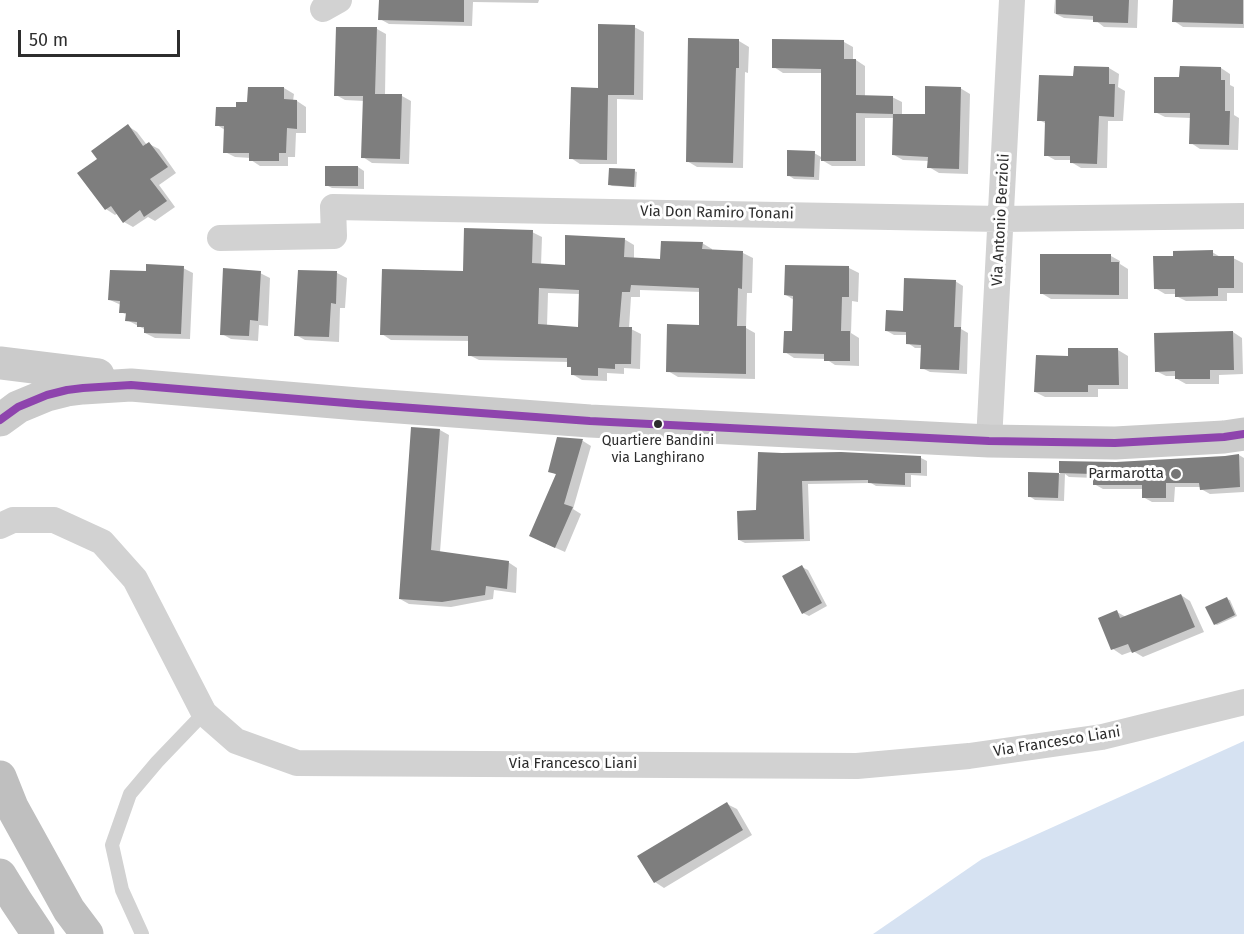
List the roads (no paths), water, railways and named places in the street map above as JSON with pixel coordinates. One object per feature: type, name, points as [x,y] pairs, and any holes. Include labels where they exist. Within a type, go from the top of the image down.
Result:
[{"type":"highway","points":[[0,777],[12,807],[69,910],[87,934]]},
{"type":"highway","points":[[0,875],[38,934]]},
{"type":"main road","points":[[0,363],[105,376],[131,385]]},
{"type":"main road","points":[[0,420],[18,407],[47,395],[83,388],[131,385],[579,420],[989,441],[1115,442],[1244,434]]},
{"type":"street","name":"Via Antonio Berzioli","points":[[989,441],[1012,0]]},
{"type":"street","name":"Via Don Ramiro Tonani","points":[[220,238],[334,236],[333,207],[1001,219],[1244,216]]},
{"type":"street","name":"Via Francesco Liani","points":[[4,518],[54,520],[102,542],[135,579],[204,713],[236,741],[297,763],[857,766],[969,756],[1102,737],[1244,702]]},
{"type":"lane","points":[[142,934],[122,890],[112,845],[130,794],[204,713]]},
{"type":"water","points":[[1244,741],[1244,934],[873,934],[982,859]]},
{"type":"place","name":"Quartiere Bandini via Langhirano","points":[[658,424]]},
{"type":"place","name":"Parmarotta","points":[[1176,474]]}]
